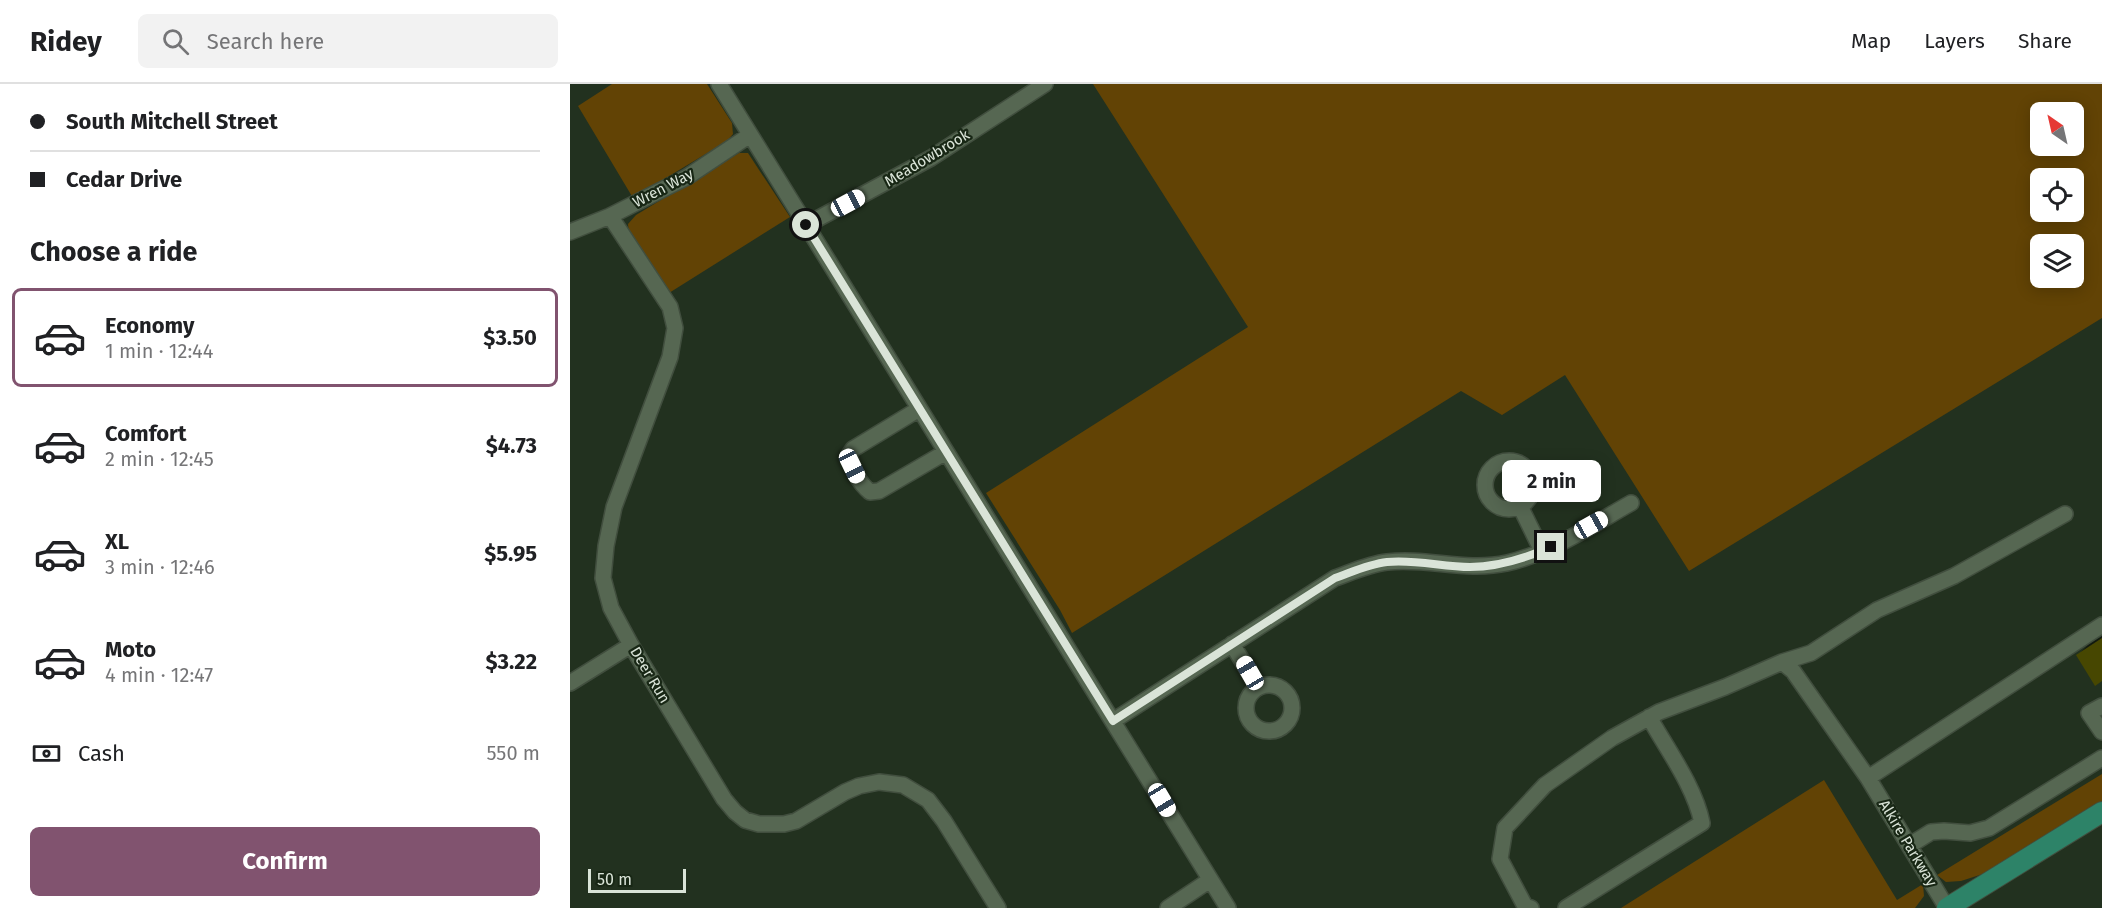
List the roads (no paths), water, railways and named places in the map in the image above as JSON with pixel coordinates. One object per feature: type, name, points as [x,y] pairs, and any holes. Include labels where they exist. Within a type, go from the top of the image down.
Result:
[{"type":"main road","points":[[1947,908],[2102,812]]},
{"type":"street","points":[[719,84],[1228,908]]},
{"type":"street","name":"Meadowbrook","points":[[806,225],[931,158],[1038,86]]},
{"type":"street","name":"Wren Way","points":[[570,232],[610,216],[687,177],[750,135]]},
{"type":"street","name":"Deer Run","points":[[610,216],[670,307],[675,328],[670,357],[617,498],[606,546],[603,578],[611,608],[631,645],[724,799],[744,820],[759,824],[784,824],[796,821],[859,786],[879,782],[903,785],[928,800],[944,821],[998,908]]},
{"type":"street","points":[[920,409],[854,448],[849,454],[861,485],[870,492],[879,491],[946,452]]},
{"type":"street","points":[[1113,721],[1335,578],[1368,566],[1404,561],[1471,567],[1507,563],[1542,551],[1631,503]]},
{"type":"street","points":[[1520,506],[1542,551]]},
{"type":"street","points":[[1532,908],[1525,906],[1500,859],[1505,828],[1545,785],[1612,738],[1649,717],[1782,662],[1811,653],[1876,610],[1954,576],[2065,514]]},
{"type":"street","points":[[1868,778],[2102,625]]},
{"type":"street","points":[[1232,644],[1258,687]]},
{"type":"street","points":[[570,683],[631,645]]},
{"type":"street","name":"Alkire Parkway","points":[[1782,662],[1793,672],[1868,778],[1947,908]]},
{"type":"street","points":[[2102,706],[2089,713],[2102,732]]},
{"type":"street","points":[[1566,908],[1702,823],[1695,800],[1649,717]]},
{"type":"street","points":[[1910,844],[1931,832],[1970,833],[1989,828],[2102,758]]},
{"type":"street","points":[[1168,908],[1210,880]]}]
